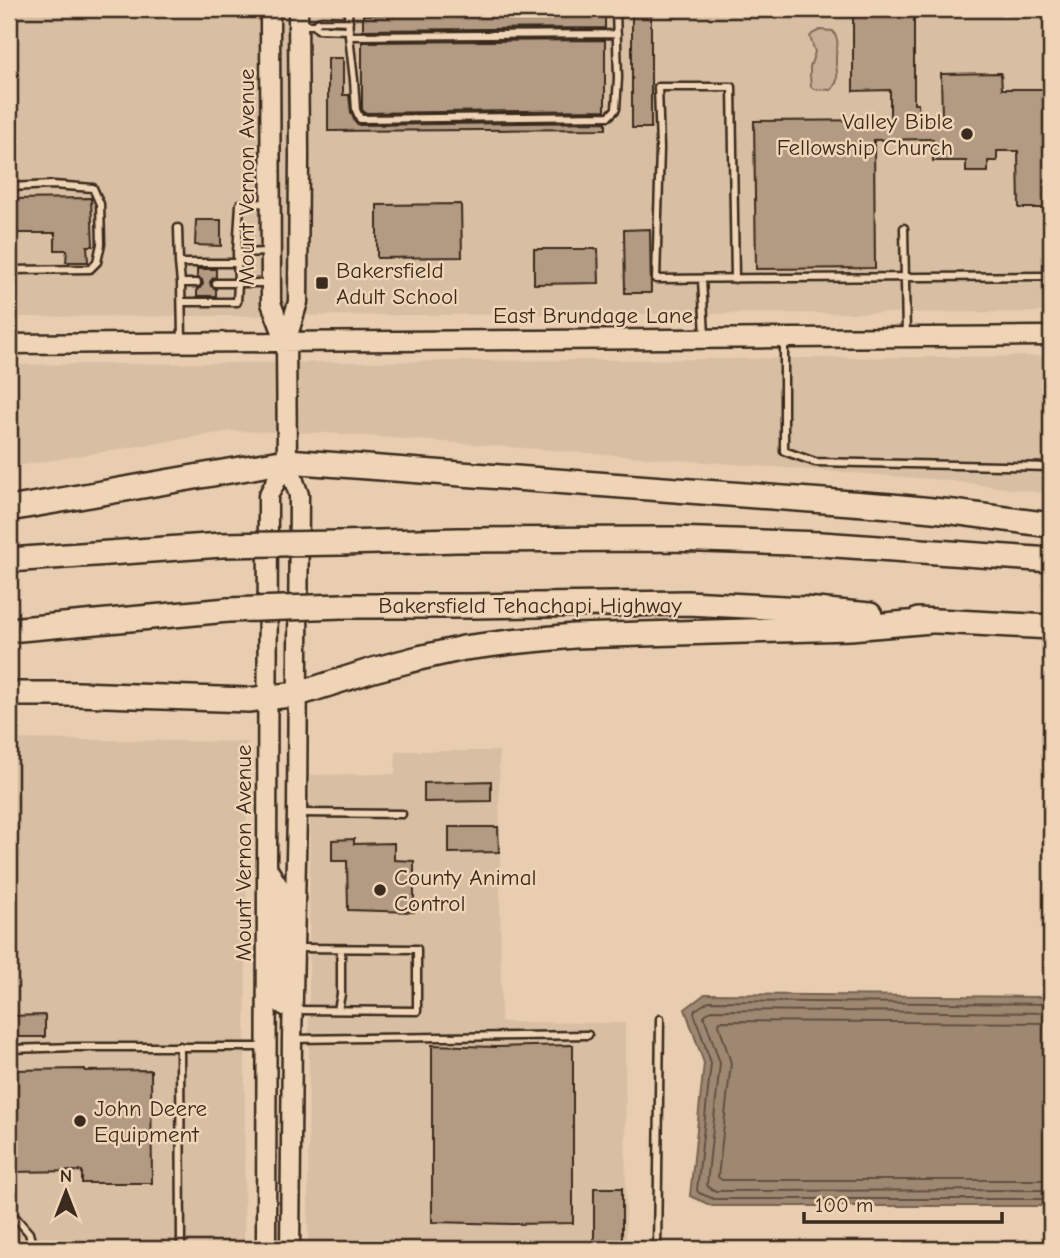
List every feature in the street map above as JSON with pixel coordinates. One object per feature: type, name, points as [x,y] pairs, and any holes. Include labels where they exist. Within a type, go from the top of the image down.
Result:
[{"type":"highway","points":[[9,509],[287,461],[891,506],[1051,525]]},
{"type":"highway","points":[[9,560],[222,545],[671,539],[821,544],[1051,560]]},
{"type":"highway","name":"Bakersfield Tehachapi Highway","points":[[9,630],[228,610],[342,606],[687,603],[1051,627]]},
{"type":"highway","points":[[9,694],[248,701],[298,694],[419,658],[464,648],[511,642],[574,636],[850,628],[931,621]]},
{"type":"main road","name":"Mount Vernon Avenue","points":[[270,9],[271,303],[286,342]]},
{"type":"main road","name":"Mount Vernon Avenue","points":[[290,1249],[299,495],[287,461],[286,342],[298,302],[303,19]]},
{"type":"main road","name":"East Brundage Lane","points":[[9,344],[1051,336]]},
{"type":"main road","name":"Mount Vernon Avenue","points":[[266,1249],[268,496],[287,461]]},
{"type":"main road","points":[[267,868],[281,890],[280,996],[283,1005],[293,1010]]},
{"type":"lane","points":[[348,9],[356,110],[360,118],[609,116],[616,109],[616,9]]},
{"type":"lane","points":[[303,19],[349,20]]},
{"type":"lane","points":[[303,19],[318,29],[349,33],[617,34]]},
{"type":"lane","points":[[735,279],[732,87],[658,87],[660,149],[656,279],[735,279],[905,278],[1051,276]]},
{"type":"lane","points":[[9,187],[53,185],[93,188],[100,204],[101,244],[97,262],[90,269],[9,270]]},
{"type":"lane","points":[[181,302],[237,302],[240,204],[271,203]]},
{"type":"lane","points":[[178,228],[181,342]]},
{"type":"lane","points":[[904,228],[906,337]]},
{"type":"lane","points":[[237,253],[271,252]]},
{"type":"lane","points":[[179,263],[237,263]]},
{"type":"lane","points":[[702,279],[705,338]]},
{"type":"lane","points":[[181,283],[197,283]]},
{"type":"lane","points":[[216,283],[271,283]]},
{"type":"lane","points":[[784,338],[784,451],[815,462],[1051,467]]},
{"type":"lane","points":[[297,813],[402,814]]},
{"type":"lane","points":[[293,1010],[417,1011],[417,949],[294,948]]},
{"type":"lane","points":[[338,1010],[341,993],[341,948]]},
{"type":"lane","points":[[657,1249],[660,1019]]},
{"type":"lane","points":[[292,1039],[588,1035]]},
{"type":"lane","points":[[180,1046],[181,1249]]},
{"type":"lane","points":[[9,1049],[267,1047]]},
{"type":"lane","points":[[9,1210],[29,1233],[33,1249]]},
{"type":"shaded area","points":[[9,9],[1051,9],[1051,312],[9,317]]},
{"type":"shaded area","points":[[820,30],[833,31],[837,42],[837,78],[831,90],[811,87],[810,67],[815,52],[810,37]]},
{"type":"shaded area","points":[[1051,356],[1051,494],[944,480],[327,433],[231,431],[9,467],[9,365]]},
{"type":"shaded area","points":[[9,739],[247,742],[244,1249],[9,1249]]},
{"type":"shaded area","points":[[396,751],[499,751],[501,1022],[625,1023],[626,1249],[308,1249],[310,775],[395,774]]},
{"type":"water","points":[[705,994],[1051,997],[1051,1206],[712,1206],[690,1196],[704,1063],[685,1009]]},
{"type":"building","points":[[853,9],[914,9],[914,103],[918,103],[919,118],[942,118],[941,74],[1001,73],[1002,89],[1051,89],[1051,208],[1019,208],[1018,151],[997,151],[997,161],[988,161],[988,172],[966,172],[966,161],[933,161],[933,139],[874,140],[875,268],[756,269],[754,121],[890,120],[890,90],[853,91]]},
{"type":"building","points":[[605,12],[605,28],[363,30],[363,15]]},
{"type":"building","points":[[632,15],[651,15],[651,128],[632,128]]},
{"type":"building","points":[[605,40],[605,110],[364,113],[362,109],[362,42]]},
{"type":"building","points":[[328,58],[343,58],[343,95],[349,95],[351,112],[359,125],[606,122],[606,129],[328,131]]},
{"type":"building","points":[[91,198],[93,246],[87,246],[88,262],[66,262],[67,250],[55,250],[55,233],[9,233],[9,199]]},
{"type":"building","points":[[461,204],[462,257],[377,258],[377,205]]},
{"type":"building","points":[[196,220],[221,220],[221,246],[195,245]]},
{"type":"building","points":[[650,229],[651,293],[625,293],[624,230]]},
{"type":"building","points":[[534,249],[598,249],[599,283],[534,284]]},
{"type":"building","points":[[197,269],[216,269],[216,277],[210,282],[216,289],[216,296],[197,296],[197,289],[203,284],[197,277]]},
{"type":"building","points":[[491,781],[491,801],[424,802],[424,783]]},
{"type":"building","points":[[449,827],[498,827],[499,852],[449,853]]},
{"type":"building","name":"County Animal Control","points":[[354,839],[354,844],[394,843],[394,860],[414,861],[414,912],[348,910],[347,861],[332,861],[332,840]]},
{"type":"building","points":[[45,1015],[45,1037],[9,1037],[9,1016]]},
{"type":"building","points":[[432,1045],[573,1045],[573,1223],[432,1222]]},
{"type":"building","name":"John Deere Equipment","points":[[9,1070],[151,1070],[152,1183],[82,1183],[82,1171],[9,1172]]},
{"type":"building","points":[[594,1188],[622,1188],[622,1249],[594,1249]]},
{"type":"place","name":"Valley Bible Fellowship Church","points":[[967,134]]},
{"type":"place","name":"Bakersfield Adult School","points":[[322,283]]},
{"type":"place","name":"County Animal Control","points":[[380,890]]},
{"type":"place","name":"John Deere Equipment","points":[[80,1121]]}]
